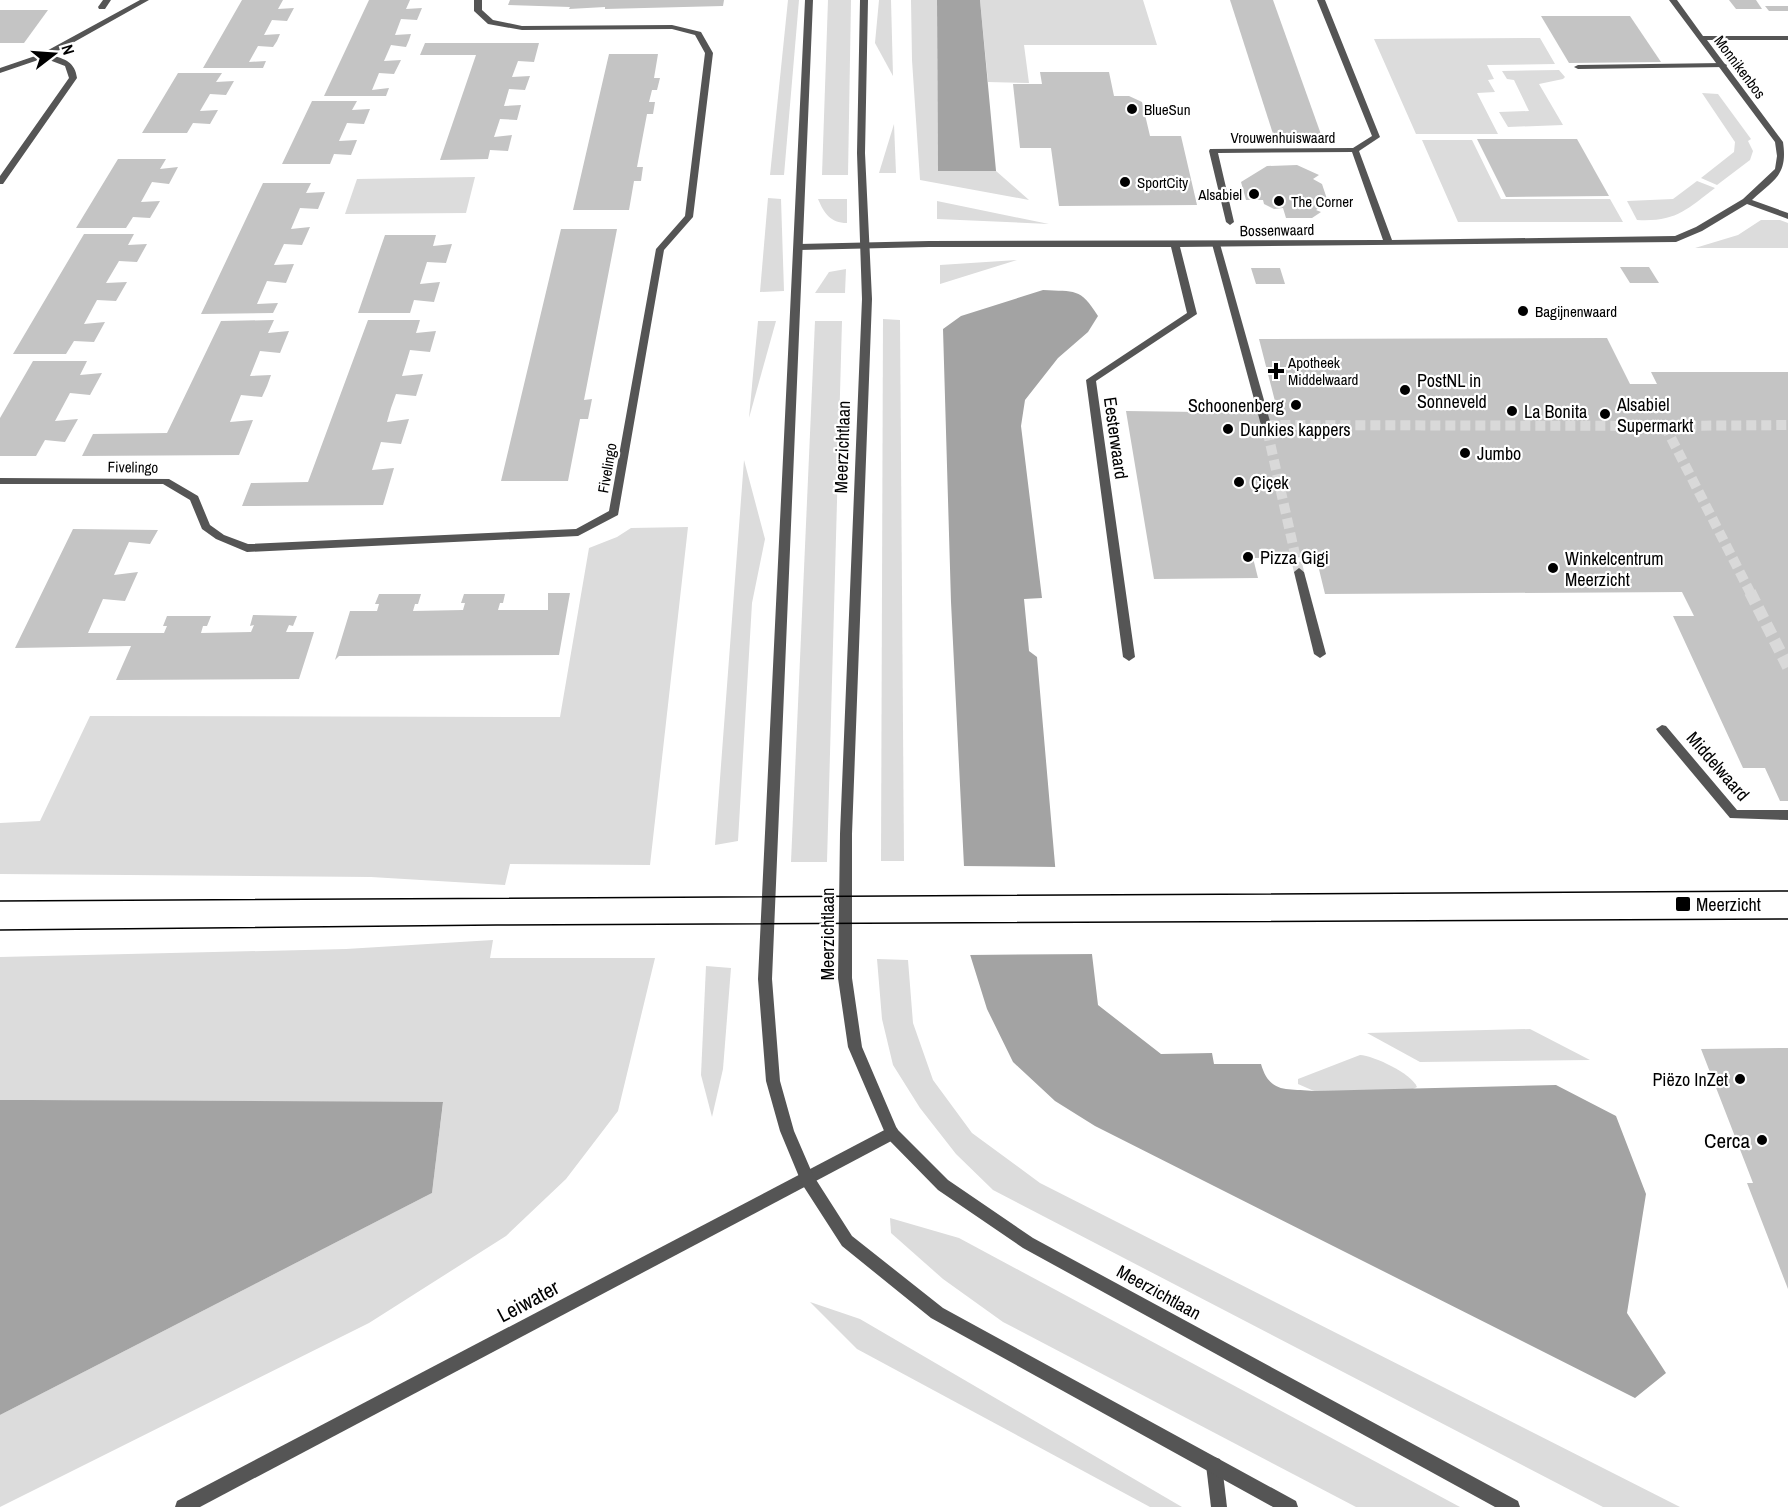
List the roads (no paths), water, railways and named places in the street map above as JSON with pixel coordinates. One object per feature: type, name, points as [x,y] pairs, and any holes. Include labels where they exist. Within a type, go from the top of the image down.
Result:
[{"type":"street","points":[[0,71],[44,56],[145,0]]},
{"type":"street","name":"Fivelingo","points":[[0,481],[165,481],[194,498],[206,527],[220,537],[247,548],[578,532],[614,513],[660,249],[689,217],[709,53],[698,34],[672,27],[522,28],[491,22],[478,11],[478,0]]},
{"type":"street","points":[[809,0],[765,979],[773,1081],[787,1131],[807,1179],[847,1241],[937,1313],[1290,1507]]},
{"type":"street","name":"Meerzichtlaan","points":[[864,0],[861,153],[867,299],[846,834],[845,978],[855,1047],[892,1134],[943,1185],[1028,1243],[1512,1507]]},
{"type":"street","name":"Vrouwenhuiswaard","points":[[1230,222],[1213,151],[1355,150],[1376,137],[1321,0]]},
{"type":"street","name":"Monnikenbos","points":[[1673,0],[1779,142],[1781,156],[1779,170],[1746,201]]},
{"type":"street","points":[[1701,38],[1788,38]]},
{"type":"street","points":[[0,182],[73,78],[73,70],[68,63],[44,56]]},
{"type":"street","points":[[1578,67],[1723,65]]},
{"type":"street","name":"Vrouwenhuiswaard","points":[[1355,150],[1388,241]]},
{"type":"street","points":[[1746,201],[1788,216]]},
{"type":"street","name":"Bossenwaard","points":[[799,247],[1676,239],[1699,229],[1746,201]]},
{"type":"street","name":"Eesterwaard","points":[[1129,657],[1091,380],[1192,314],[1175,244]]},
{"type":"street","points":[[1216,244],[1266,425]]},
{"type":"street","points":[[1299,572],[1320,654]]},
{"type":"street","name":"Middelwaard","points":[[1662,729],[1734,816],[1788,816]]},
{"type":"street","name":"Leiwater","points":[[192,1505],[892,1134]]},
{"type":"street","points":[[1214,1465],[1219,1507]]},
{"type":"tunnel","points":[[1299,572],[1266,425],[1665,426]]},
{"type":"tunnel","points":[[1665,426],[1788,425]]},
{"type":"tunnel","points":[[1665,426],[1751,594]]},
{"type":"tunnel","points":[[1750,592],[1788,667]]},
{"type":"tram line","points":[[0,901],[1788,891]]},
{"type":"tram line","points":[[0,930],[497,925],[1788,919]]},
{"type":"place","name":"BlueSun","points":[[1132,109]]},
{"type":"place","name":"SportCity","points":[[1125,182]]},
{"type":"place","name":"Alsabiel","points":[[1254,194]]},
{"type":"place","name":"The Corner","points":[[1279,201]]},
{"type":"place","name":"Bagijnenwaard","points":[[1523,311]]},
{"type":"place","name":"Apotheek Middelwaard","points":[[1276,371]]},
{"type":"place","name":"PostNL in Sonneveld","points":[[1405,390]]},
{"type":"place","name":"Schoonenberg","points":[[1296,405]]},
{"type":"place","name":"La Bonita","points":[[1512,411]]},
{"type":"place","name":"Alsabiel Supermarkt","points":[[1605,414]]},
{"type":"place","name":"Dunkies kappers","points":[[1228,429]]},
{"type":"place","name":"Jumbo","points":[[1465,453]]},
{"type":"place","name":"Çiçek","points":[[1239,482]]},
{"type":"place","name":"Pizza Gigi","points":[[1248,557]]},
{"type":"place","name":"Winkelcentrum Meerzicht","points":[[1553,568]]},
{"type":"place","name":"Meerzicht","points":[[1683,904]]},
{"type":"place","name":"Piëzo InZet","points":[[1740,1079]]},
{"type":"place","name":"Cerca","points":[[1762,1140]]}]
